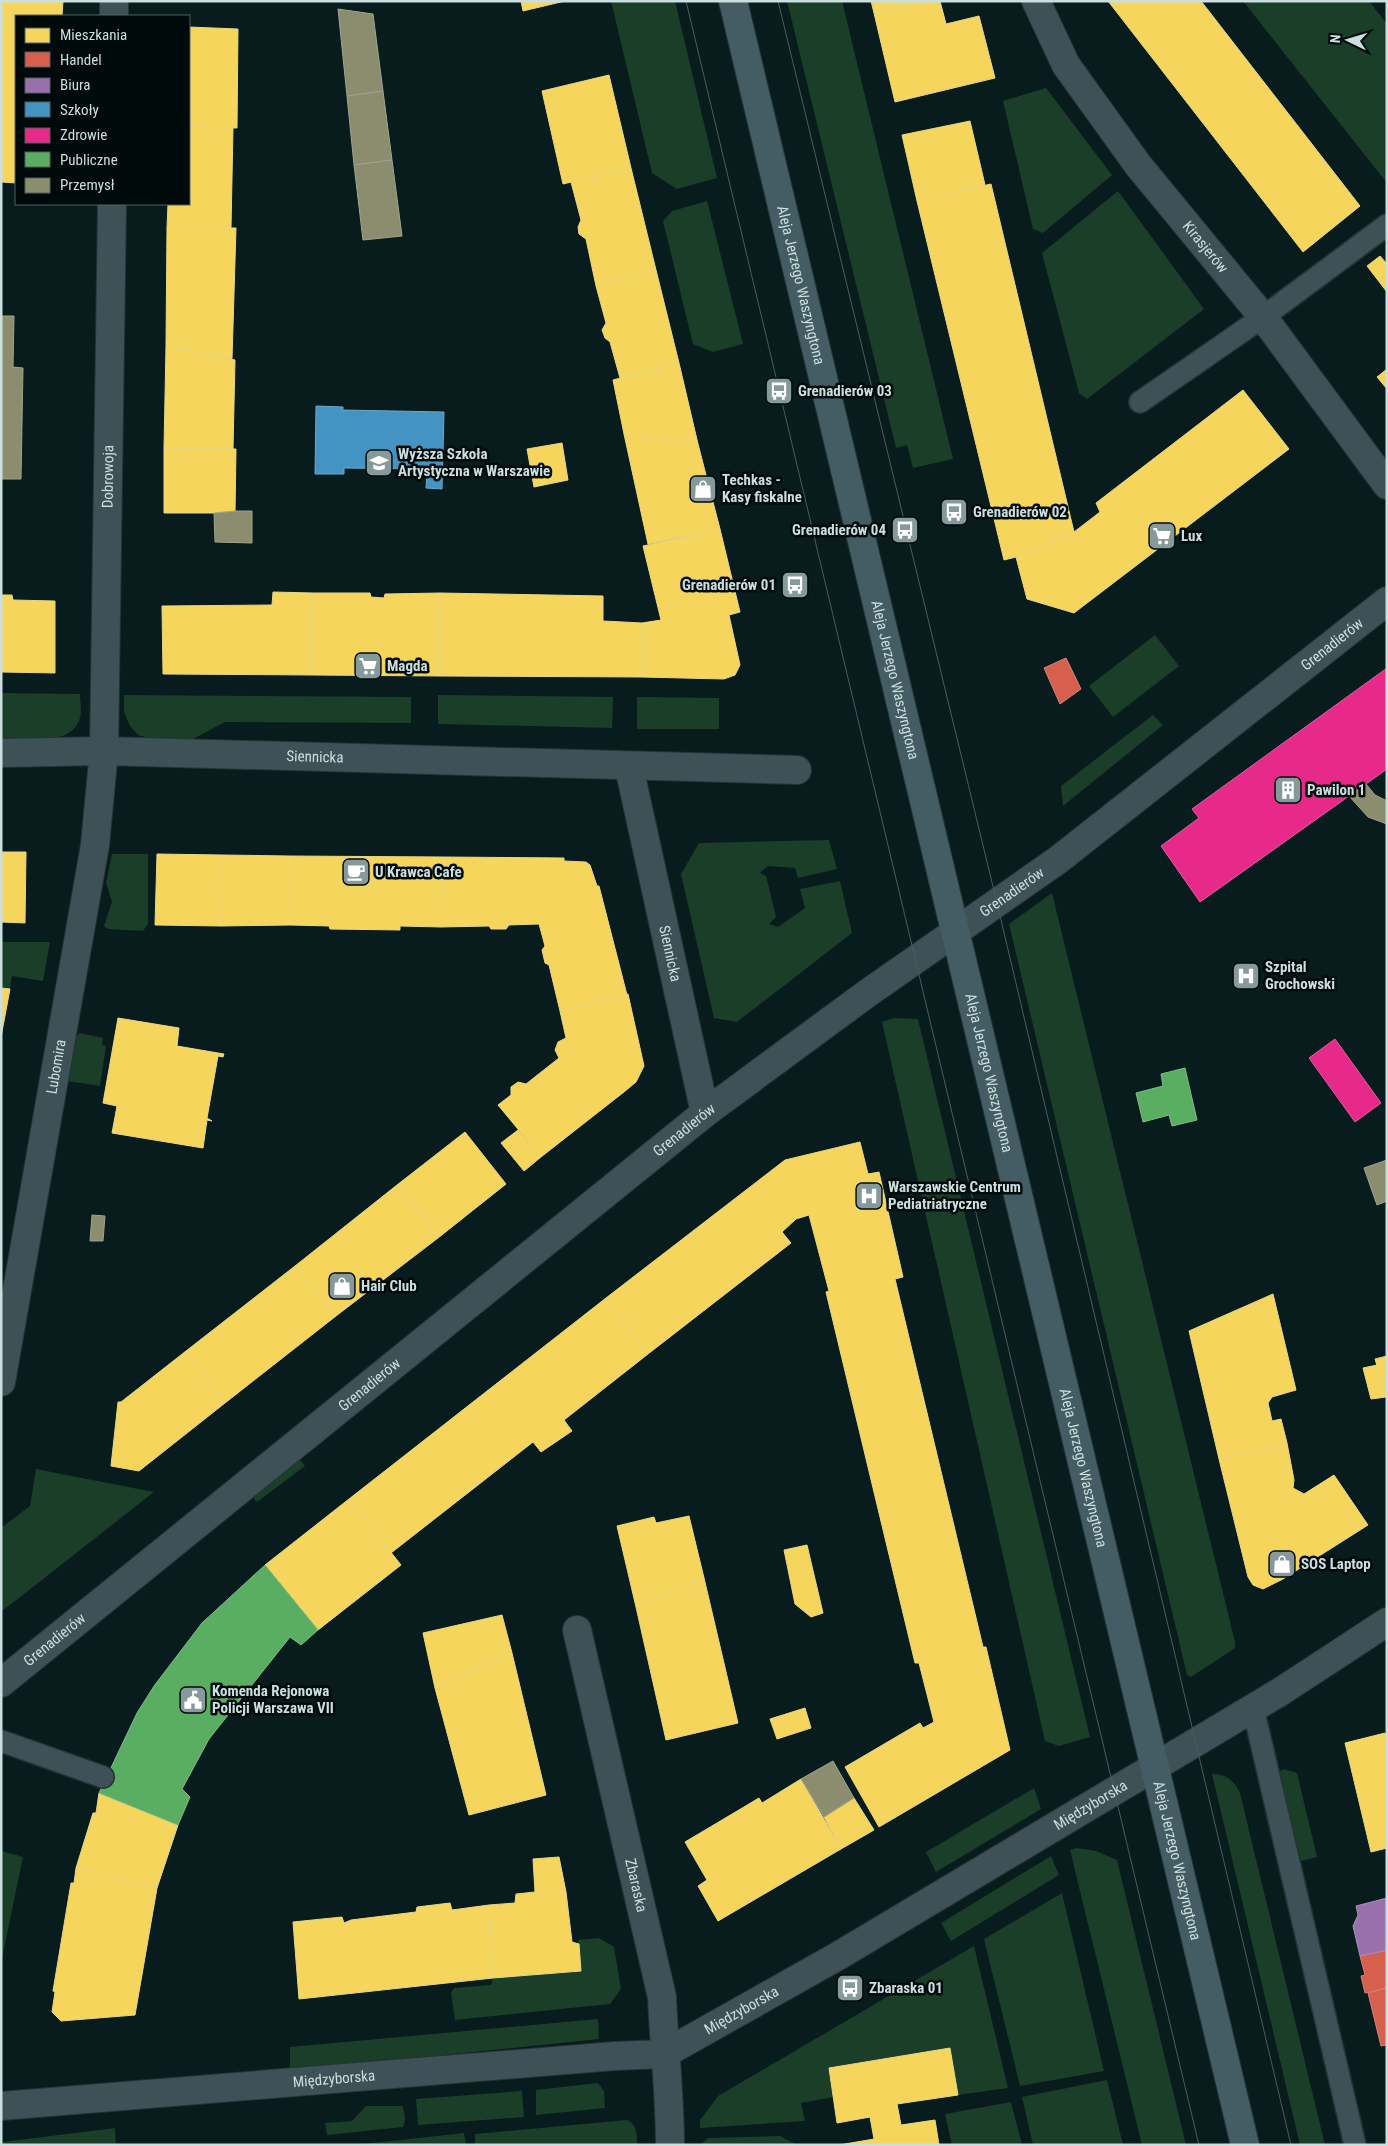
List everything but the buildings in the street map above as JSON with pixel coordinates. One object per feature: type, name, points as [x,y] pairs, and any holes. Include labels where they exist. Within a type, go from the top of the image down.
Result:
[{"type":"main road","name":"Aleja Jerzego Waszyngtona","points":[[733,1],[954,933],[1245,2145]]},
{"type":"street","points":[[114,1],[114,15]]},
{"type":"street","name":"Kirasjerów","points":[[1036,1],[1066,66],[1138,165],[1263,317],[1387,485]]},
{"type":"street","name":"Dobrowoja","points":[[104,751],[112,205]]},
{"type":"street","name":"Grenadierów","points":[[1,1683],[705,1113],[1058,860],[1387,601]]},
{"type":"street","name":"Siennicka","points":[[1,753],[104,751],[629,767],[797,770]]},
{"type":"street","name":"Lubomira","points":[[1,1382],[95,845],[104,751]]},
{"type":"street","name":"Siennicka","points":[[629,767],[705,1113]]},
{"type":"street","name":"Międzyborska","points":[[1,2106],[615,2056],[664,2054],[838,1956],[1155,1767],[1253,1708],[1387,1622]]},
{"type":"street","name":"Zbaraska","points":[[577,1630],[662,1997],[664,2054],[670,2107],[670,2145]]},
{"type":"lane","points":[[1140,402],[1263,317],[1387,225]]},
{"type":"lane","points":[[1253,1708],[1355,2145]]},
{"type":"lane","points":[[1,1741],[103,1776]]},
{"type":"green space","points":[[611,1],[675,1],[717,178],[677,189],[652,173]]},
{"type":"green space","points":[[787,1],[842,1],[953,459],[913,468],[907,445],[896,448]]},
{"type":"green space","points":[[1243,1],[1369,1],[1387,24],[1387,183]]},
{"type":"green space","points":[[1046,88],[1112,175],[1043,233],[1033,229],[1003,101]]},
{"type":"green space","points":[[1118,191],[1204,309],[1087,399],[1079,393],[1042,253]]},
{"type":"green space","points":[[707,201],[743,344],[713,352],[693,344],[663,221],[672,211]]},
{"type":"green space","points":[[1155,635],[1179,666],[1113,717],[1089,686]]},
{"type":"green space","points":[[1,693],[80,694],[80,718],[75,727],[67,734],[57,738],[34,740],[1,738]]},
{"type":"green space","points":[[124,695],[411,697],[411,723],[225,722],[191,740],[149,738],[138,735],[130,726],[124,712]]},
{"type":"green space","points":[[438,695],[613,697],[612,728],[438,724]]},
{"type":"green space","points":[[637,697],[719,698],[719,729],[637,729]]},
{"type":"green space","points":[[1153,715],[1163,725],[1063,806],[1061,786]]},
{"type":"green space","points":[[829,840],[837,869],[798,878],[795,868],[768,866],[760,873],[766,876],[776,917],[769,924],[778,927],[805,908],[800,889],[840,881],[852,933],[737,1022],[714,1018],[681,874],[699,843]]},
{"type":"green space","points":[[112,854],[148,854],[148,924],[143,931],[108,929],[104,926],[112,902],[106,883]]},
{"type":"green space","points":[[1052,893],[1235,1642],[1235,1648],[1191,1677],[1187,1675],[1009,924]]},
{"type":"green space","points":[[1,942],[50,942],[43,981],[12,976],[10,989],[1,988]]},
{"type":"green space","points":[[894,1018],[918,1019],[1090,1737],[1059,1746],[1045,1741],[882,1022]]},
{"type":"green space","points":[[80,1033],[103,1038],[102,1045],[106,1046],[100,1086],[67,1081],[76,1036]]},
{"type":"green space","points":[[297,1456],[305,1466],[257,1502],[249,1492]]},
{"type":"green space","points":[[36,1469],[154,1492],[1,1612],[1,1528],[30,1506]]},
{"type":"green space","points":[[1284,1769],[1297,1773],[1317,1857],[1301,1861],[1278,1772]]},
{"type":"green space","points":[[1212,1774],[1221,1775],[1229,1779],[1240,1793],[1325,2145],[1300,2145]]},
{"type":"green space","points":[[1034,1788],[1041,1809],[936,1872],[926,1852]]},
{"type":"green space","points":[[1076,1848],[1096,1851],[1117,1860],[1186,2145],[1142,2145],[1070,1850]]},
{"type":"green space","points":[[1,1851],[23,1857],[1,1963]]},
{"type":"green space","points":[[1051,1856],[1059,1875],[951,1941],[941,1923]]},
{"type":"green space","points":[[1062,1893],[1104,2071],[1020,2086],[984,1939]]},
{"type":"green space","points":[[599,1938],[614,1947],[621,1989],[610,2004],[455,2020],[451,1993],[454,1988],[491,1985],[493,1978],[581,1971],[578,1940]]},
{"type":"green space","points":[[974,1946],[1008,2088],[958,2095],[950,2048],[830,2068],[834,2097],[801,2103],[805,2121],[700,2128],[700,2120],[718,2096]]},
{"type":"green space","points":[[598,2019],[599,2039],[290,2071],[290,2047]]},
{"type":"green space","points":[[1107,2080],[1123,2145],[1033,2145],[1022,2097]]},
{"type":"green space","points":[[598,2083],[604,2091],[605,2108],[536,2115],[536,2090]]},
{"type":"green space","points":[[522,2091],[524,2117],[418,2125],[416,2099]]},
{"type":"green space","points":[[1011,2102],[1022,2145],[952,2145],[945,2114]]},
{"type":"green space","points":[[366,2106],[402,2106],[405,2116],[403,2127],[327,2135],[325,2123],[352,2121]]},
{"type":"green space","points":[[627,2120],[635,2127],[637,2145],[475,2145],[475,2134]]},
{"type":"green space","points":[[115,2128],[116,2145],[2,2145],[2,2142]]},
{"type":"green space","points":[[464,2133],[466,2145],[354,2145]]},
{"type":"green space","points":[[780,2136],[797,2145],[700,2145],[708,2138]]},
{"type":"tram line","points":[[686,1],[1199,2145]]},
{"type":"tram line","points":[[778,1],[997,903],[1291,2145]]},
{"type":"place","name":"Grenadierów 03","points":[[779,391]]},
{"type":"place","name":"Wyższa Szkoła Artystyczna w Warszawie","points":[[379,463]]},
{"type":"place","name":"Techkas - Kasy fiskalne","points":[[703,489]]},
{"type":"place","name":"Grenadierów 02","points":[[954,512]]},
{"type":"place","name":"Grenadierów 04","points":[[905,530]]},
{"type":"place","name":"Lux","points":[[1162,536]]},
{"type":"place","name":"Grenadierów 01","points":[[795,585]]},
{"type":"place","name":"Magda","points":[[368,666]]},
{"type":"place","name":"Pawilon 1","points":[[1288,790]]},
{"type":"place","name":"U Krawca Cafe","points":[[356,872]]},
{"type":"place","name":"Szpital Grochowski","points":[[1246,976]]},
{"type":"place","name":"Warszawskie Centrum Pediatriatryczne","points":[[869,1196]]},
{"type":"place","name":"Hair Club","points":[[342,1286]]},
{"type":"place","name":"SOS Laptop","points":[[1282,1564]]},
{"type":"place","name":"Komenda Rejonowa Policji Warszawa VII","points":[[193,1700]]},
{"type":"place","name":"Zbaraska 01","points":[[850,1988]]}]
